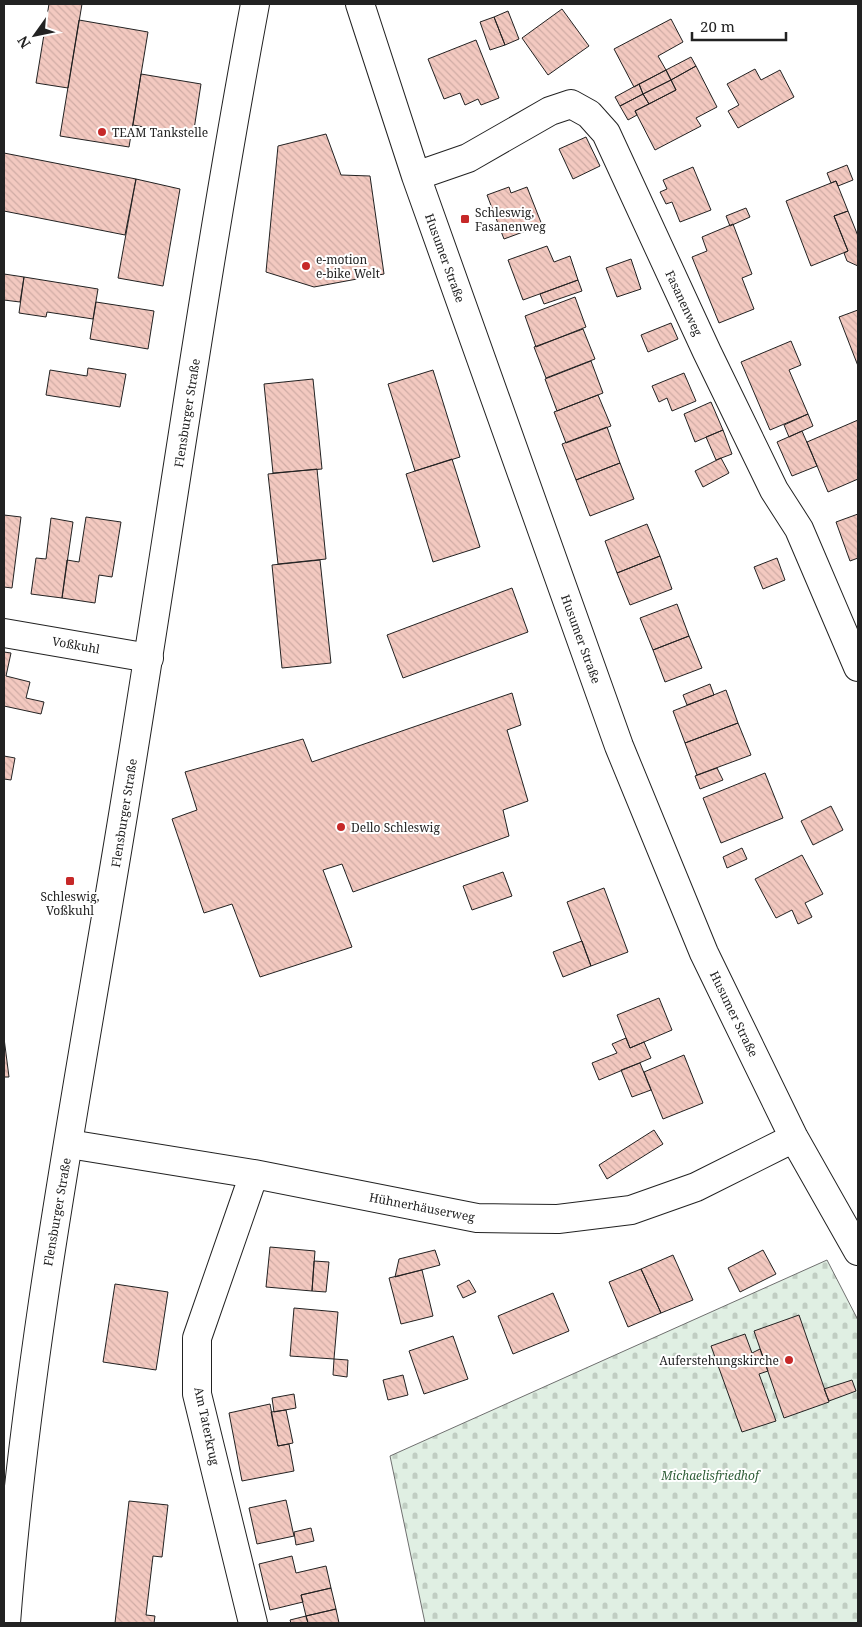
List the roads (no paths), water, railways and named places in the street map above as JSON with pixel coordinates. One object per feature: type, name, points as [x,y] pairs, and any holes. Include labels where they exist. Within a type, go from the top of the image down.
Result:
[{"type":"street","name":"Flensburger Straße","points":[[6,1623],[38,1322],[149,658],[223,186],[255,4]]},
{"type":"street","name":"Husumer Straße","points":[[360,4],[416,176],[619,746],[704,953],[794,1138],[858,1251]]},
{"type":"street","name":"Fasanenweg","points":[[416,176],[468,158],[550,111],[571,104],[589,114],[606,133],[774,490],[799,529],[858,667]]},
{"type":"street","name":"Voßkuhl","points":[[4,633],[149,658]]},
{"type":"street","name":"Hühnerhäuserweg","points":[[69,1144],[254,1174],[477,1218],[558,1219],[631,1210],[696,1187],[794,1138]]},
{"type":"street","name":"Am Taterkrug","points":[[253,1623],[197,1394],[197,1338],[254,1174]]},
{"type":"place","name":"TEAM Tankstelle","points":[[102,132]]},
{"type":"place","name":"Schleswig, Fasanenweg","points":[[465,219]]},
{"type":"place","name":"e-motion e-bike Welt","points":[[306,266]]},
{"type":"place","name":"Dello Schleswig","points":[[341,827]]},
{"type":"place","name":"Schleswig, Voßkuhl","points":[[70,881]]},
{"type":"place","name":"Auferstehungskirche","points":[[789,1360]]},
{"type":"park label","name":"Michaelisfriedhof","points":[[710,1475]]}]
